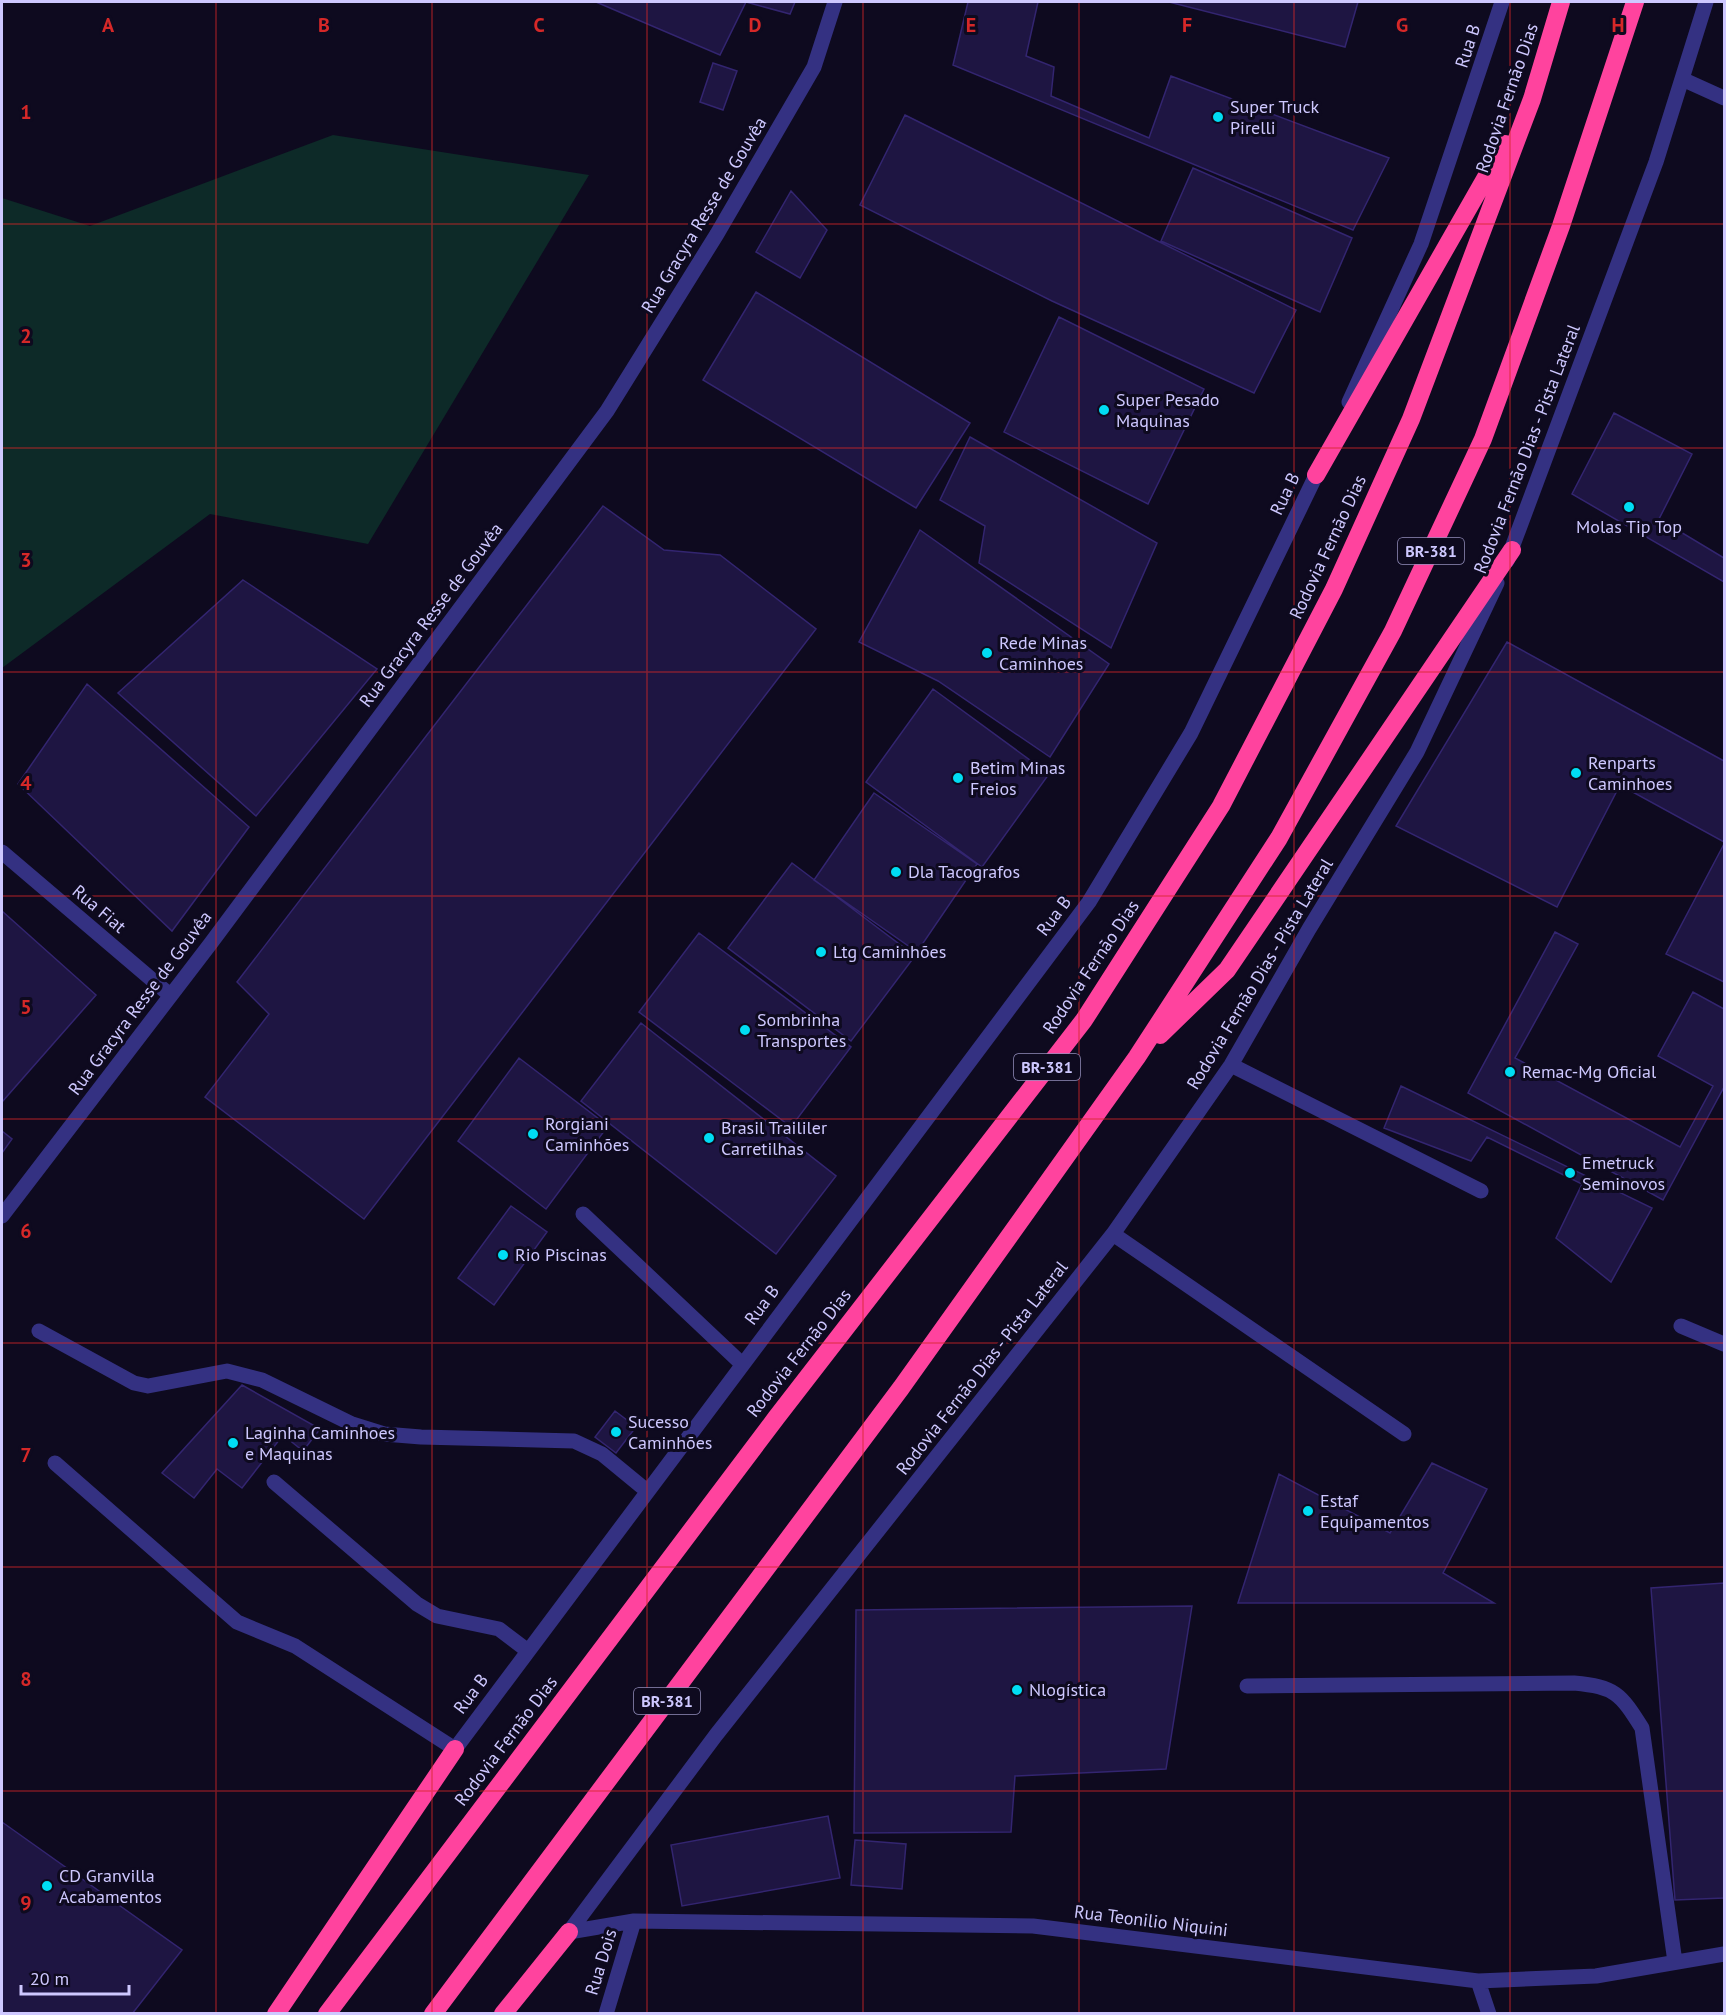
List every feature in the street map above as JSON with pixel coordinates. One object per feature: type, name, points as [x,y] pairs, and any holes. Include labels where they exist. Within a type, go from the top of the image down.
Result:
[{"type":"highway","name":"Rodovia Fernão Dias","points":[[327,2013],[768,1427],[1084,1020],[1221,806],[1335,589],[1411,419],[1532,99],[1561,2]]},
{"type":"highway","name":"BR-381","points":[[433,2013],[894,1398],[1137,1057],[1279,838],[1394,631],[1483,440],[1561,226],[1635,2]]},
{"type":"highway","name":"BR-381","points":[[1316,475],[1532,99]]},
{"type":"highway","name":"BR-381","points":[[1137,1057],[1227,970],[1512,550]]},
{"type":"highway","points":[[276,2013],[455,1749]]},
{"type":"highway","name":"BR-381","points":[[503,2013],[569,1932]]},
{"type":"street","name":"Rua Gracyra Resse de Gouvêa","points":[[2,1216],[607,411],[717,234],[814,67],[835,2]]},
{"type":"street","name":"Rua B","points":[[455,1749],[1089,902],[1191,733],[1316,475],[1422,244],[1502,2]]},
{"type":"street","name":"Rodovia Fernão Dias - Pista Lateral","points":[[569,1932],[716,1735],[1113,1234],[1231,1065],[1309,929],[1417,752],[1512,550],[1656,162],[1706,2]]},
{"type":"street","points":[[1682,79],[1725,98]]},
{"type":"street","name":"Rua Fiat","points":[[2,852],[170,995]]},
{"type":"street","points":[[1231,1065],[1480,1191]]},
{"type":"street","points":[[583,1214],[742,1364]]},
{"type":"street","points":[[1113,1234],[1404,1434]]},
{"type":"street","points":[[1681,1326],[1725,1344]]},
{"type":"street","points":[[39,1332],[141,1385],[148,1386],[227,1371],[262,1380],[352,1424],[384,1434],[574,1441],[602,1454],[647,1491]]},
{"type":"street","points":[[55,1463],[237,1622],[295,1646],[455,1749]]},
{"type":"street","points":[[274,1482],[417,1604],[437,1616],[499,1629],[528,1651]]},
{"type":"street","points":[[1247,1686],[1574,1683],[1605,1686],[1627,1705],[1642,1728],[1675,1962]]},
{"type":"street","name":"Rua Teonilio Niquini","points":[[569,1932],[634,1921],[1033,1926],[1478,1981],[1596,1976],[1725,1954]]},
{"type":"street","name":"Rua Dois","points":[[606,2013],[634,1921]]},
{"type":"street","points":[[1478,1981],[1489,2013]]},
{"type":"green space","points":[[333,135],[589,175],[368,544],[210,514],[2,668],[2,198],[90,226]]},
{"type":"building","points":[[596,2],[746,2],[720,55]]},
{"type":"building","points":[[746,2],[795,2],[790,14]]},
{"type":"building","name":"Super Truck Pirelli","points":[[968,2],[1038,2],[1026,56],[1054,67],[1051,96],[1149,138],[1171,76],[1389,158],[1353,230],[953,65]]},
{"type":"building","points":[[1169,2],[1358,2],[1345,47]]},
{"type":"building","points":[[713,63],[737,71],[723,110],[700,102]]},
{"type":"building","points":[[905,115],[1296,310],[1254,393],[1052,301],[860,205]]},
{"type":"building","points":[[1193,168],[1352,238],[1320,312],[1161,241]]},
{"type":"building","points":[[791,191],[827,230],[800,278],[756,252]]},
{"type":"building","points":[[756,292],[970,423],[916,508],[703,380]]},
{"type":"building","name":"Super Pesado Maquinas","points":[[1059,317],[1204,389],[1148,504],[1004,432]]},
{"type":"building","name":"Molas Tip Top","points":[[1614,413],[1692,454],[1659,519],[1724,558],[1724,582],[1572,494]]},
{"type":"building","points":[[970,437],[1157,543],[1111,648],[979,563],[985,526],[940,500]]},
{"type":"building","points":[[603,506],[664,550],[720,555],[816,629],[364,1219],[205,1097],[269,1014],[237,982]]},
{"type":"building","name":"Rede Minas Caminhoes","points":[[920,530],[1109,664],[1050,757],[938,681],[859,642]]},
{"type":"building","points":[[243,580],[377,669],[256,816],[118,693]]},
{"type":"building","name":"Renparts Caminhoes","points":[[1507,642],[1724,761],[1724,842],[1620,785],[1557,907],[1396,826]]},
{"type":"building","points":[[87,684],[249,827],[172,931],[18,784]]},
{"type":"building","name":"Betim Minas Freios","points":[[933,689],[1049,774],[982,867],[866,782]]},
{"type":"building","name":"Dla Tacografos","points":[[874,793],[977,864],[917,952],[814,880]]},
{"type":"building","points":[[1724,844],[1724,982],[1666,954]]},
{"type":"building","name":"Ltg Caminhões","points":[[792,863],[915,956],[851,1041],[728,948]]},
{"type":"building","points":[[2,911],[96,995],[2,1102]]},
{"type":"building","name":"Remac-Mg Oficial","points":[[1555,932],[1578,944],[1515,1058],[1680,1147],[1713,1086],[1658,1056],[1693,992],[1724,1009],[1724,1087],[1663,1200],[1468,1093]]},
{"type":"building","name":"Sombrinha Transportes","points":[[699,933],[851,1047],[791,1127],[639,1012]]},
{"type":"building","name":"Brasil Traililer Carretilhas","points":[[641,1023],[836,1176],[776,1254],[581,1101]]},
{"type":"building","name":"Rorgiani Caminhões","points":[[519,1058],[608,1126],[546,1209],[458,1141]]},
{"type":"building","name":"Emetruck Seminovos","points":[[1401,1086],[1652,1208],[1611,1282],[1556,1238],[1582,1184],[1487,1137],[1471,1161],[1384,1128]]},
{"type":"building","points":[[2,1131],[12,1139],[2,1153]]},
{"type":"building","name":"Rio Piscinas","points":[[511,1206],[547,1232],[494,1305],[458,1278]]},
{"type":"building","name":"Laginha Caminhoes e Maquinas","points":[[242,1385],[320,1429],[303,1451],[283,1435],[242,1488],[217,1469],[194,1498],[162,1473]]},
{"type":"building","name":"Sucesso Caminhões","points":[[615,1411],[636,1427],[616,1453],[595,1437]]},
{"type":"building","name":"Estaf Equipamentos","points":[[1432,1463],[1487,1489],[1443,1573],[1494,1603],[1238,1603],[1279,1474],[1390,1533]]},
{"type":"building","points":[[1724,1583],[1724,1898],[1675,1900],[1651,1588]]},
{"type":"building","name":"Nlogística","points":[[1192,1606],[1166,1769],[1015,1776],[1011,1832],[854,1833],[856,1610]]},
{"type":"building","points":[[828,1816],[840,1878],[682,1906],[671,1845]]},
{"type":"building","name":"CD Granvilla Acabamentos","points":[[2,1822],[182,1950],[132,2014],[2,2014]]},
{"type":"building","points":[[855,1840],[906,1844],[902,1889],[851,1885]]},
{"type":"place","name":"Super Truck Pirelli","points":[[1218,117]]},
{"type":"place","name":"Super Pesado Maquinas","points":[[1104,410]]},
{"type":"place","name":"Molas Tip Top","points":[[1629,507]]},
{"type":"place","name":"Rede Minas Caminhoes","points":[[987,653]]},
{"type":"place","name":"Renparts Caminhoes","points":[[1576,773]]},
{"type":"place","name":"Betim Minas Freios","points":[[958,778]]},
{"type":"place","name":"Dla Tacografos","points":[[896,872]]},
{"type":"place","name":"Ltg Caminhões","points":[[821,952]]},
{"type":"place","name":"Sombrinha Transportes","points":[[745,1030]]},
{"type":"place","name":"Remac-Mg Oficial","points":[[1510,1072]]},
{"type":"place","name":"Rorgiani Caminhões","points":[[533,1134]]},
{"type":"place","name":"Brasil Traililer Carretilhas","points":[[709,1138]]},
{"type":"place","name":"Emetruck Seminovos","points":[[1570,1173]]},
{"type":"place","name":"Rio Piscinas","points":[[503,1255]]},
{"type":"place","name":"Sucesso Caminhões","points":[[616,1432]]},
{"type":"place","name":"Laginha Caminhoes e Maquinas","points":[[233,1443]]},
{"type":"place","name":"Estaf Equipamentos","points":[[1308,1511]]},
{"type":"place","name":"Nlogística","points":[[1017,1690]]},
{"type":"place","name":"CD Granvilla Acabamentos","points":[[47,1886]]}]
